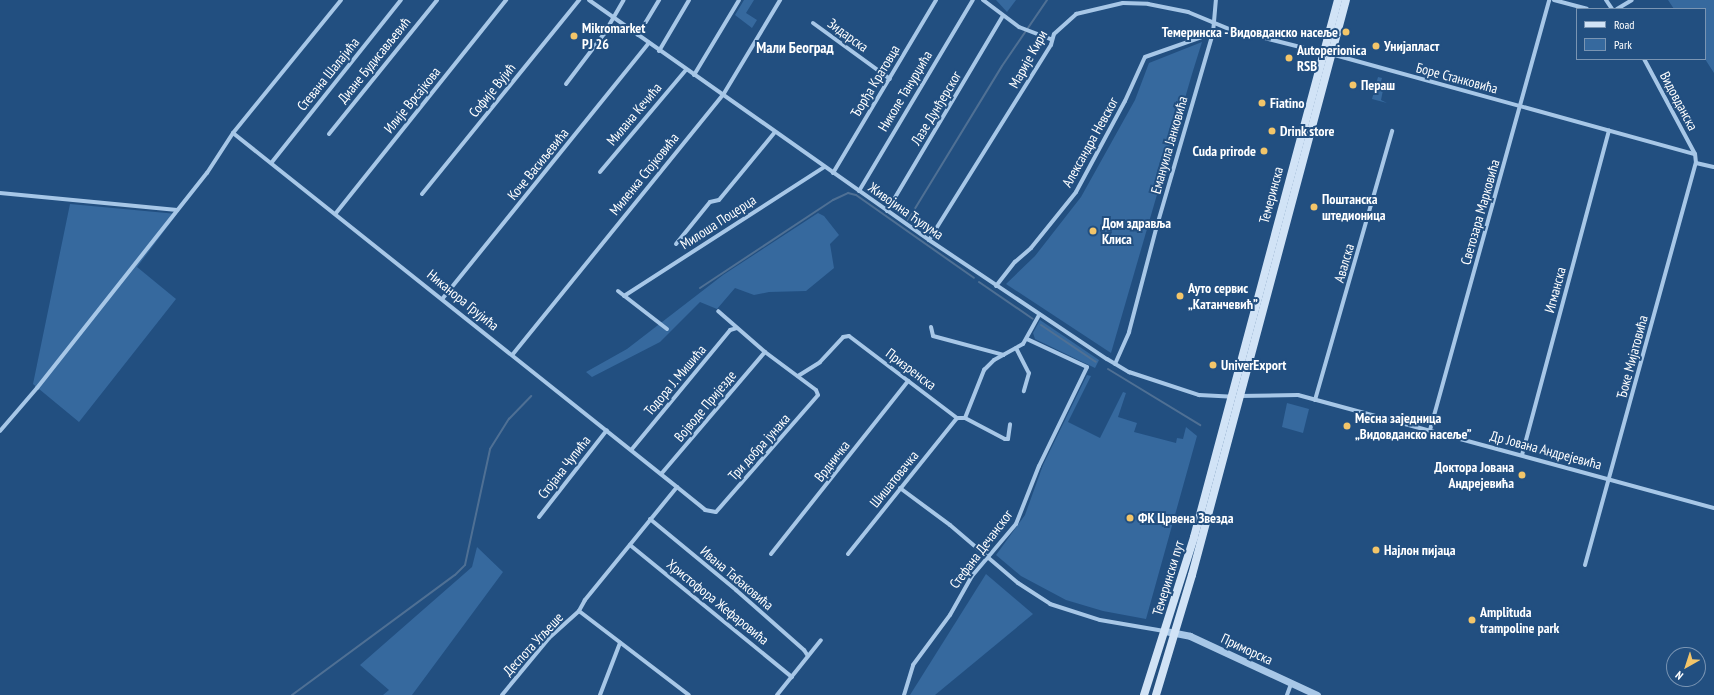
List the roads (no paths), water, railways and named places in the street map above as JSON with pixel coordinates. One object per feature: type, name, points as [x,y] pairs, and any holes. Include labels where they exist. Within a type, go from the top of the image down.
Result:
[{"type":"main road","name":"Темеринска","points":[[1240,396],[1328,54],[1338,0]]},
{"type":"main road","name":"Темеринска","points":[[1230,397],[1328,54],[1346,0]]},
{"type":"main road","name":"Темерински пут","points":[[1156,695],[1176,633],[1240,396]]},
{"type":"main road","name":"Темерински пут","points":[[1144,695],[1194,537],[1230,397]]},
{"type":"street","points":[[0,431],[177,210],[233,133],[341,0]]},
{"type":"street","name":"Стевана Шалајића","points":[[272,162],[401,0]]},
{"type":"street","name":"Диане Будисављевић","points":[[329,134],[437,0]]},
{"type":"street","name":"Илије Врсајкова","points":[[336,213],[506,0]]},
{"type":"street","name":"Софије Вујић","points":[[422,194],[579,0]]},
{"type":"street","name":"Живојина Ћулума","points":[[589,0],[887,211],[1039,315],[1115,364],[1134,374],[1199,395],[1230,397]]},
{"type":"street","points":[[566,84],[624,0]]},
{"type":"street","points":[[638,35],[659,0]]},
{"type":"street","points":[[659,51],[689,0]]},
{"type":"street","points":[[694,75],[739,0]]},
{"type":"street","name":"Миленка Стојковића","points":[[514,354],[722,95],[780,0]]},
{"type":"street","name":"Ђорђа Кратовца","points":[[833,173],[936,0]]},
{"type":"street","points":[[983,0],[991,2],[1003,16],[1030,34],[1052,39]]},
{"type":"street","name":"Емануила Јанковића","points":[[1115,364],[1130,332],[1156,229],[1213,33],[1216,0]]},
{"type":"street","name":"Светозара Марковића","points":[[1430,430],[1521,106],[1549,0]]},
{"type":"street","points":[[1554,0],[1583,8]]},
{"type":"street","points":[[1619,8],[1632,0]]},
{"type":"street","name":"Николе Танурџића","points":[[859,191],[972,2]]},
{"type":"street","name":"Марије Кири","points":[[929,240],[1051,45],[1052,39],[1060,26],[1076,14],[1123,3],[1164,6],[1214,23]]},
{"type":"street","name":"Лазе Дунђерског","points":[[887,211],[1003,16]]},
{"type":"street","name":"Зидарска","points":[[813,23],[890,79]]},
{"type":"street","name":"Боре Станковића","points":[[1214,23],[1229,29],[1328,54],[1695,154]]},
{"type":"street","name":"Александра Невског","points":[[996,286],[1015,262],[1031,248],[1076,192],[1122,107],[1145,56],[1213,33]]},
{"type":"street","name":"Коче Васиљевића","points":[[443,298],[649,43]]},
{"type":"street","name":"Видовданска","points":[[1645,60],[1695,154]]},
{"type":"street","name":"Милана Кечића","points":[[600,172],[686,70]]},
{"type":"street","name":"Авалска","points":[[1315,400],[1392,130]]},
{"type":"street","name":"Игманска","points":[[1522,455],[1609,130]]},
{"type":"street","name":"Милоша Поцерца","points":[[676,244],[710,202],[719,200],[775,132]]},
{"type":"street","name":"Никанора Грујића","points":[[233,133],[272,162],[514,354],[662,473],[705,510],[713,512],[718,509]]},
{"type":"street","name":"Ђоке Мијатовића","points":[[1585,565],[1696,164],[1695,154]]},
{"type":"street","points":[[1696,164],[1714,167]]},
{"type":"street","name":"Милоша Поцерца","points":[[624,296],[824,167]]},
{"type":"street","points":[[0,193],[177,210]]},
{"type":"street","points":[[618,292],[667,329]]},
{"type":"street","points":[[718,311],[765,352],[798,376]]},
{"type":"street","points":[[965,418],[981,375],[994,360],[1016,348],[1027,339],[1039,315]]},
{"type":"street","name":"Тодора Ј. Мишића","points":[[632,449],[730,330],[737,328]]},
{"type":"street","points":[[931,328],[933,336],[1004,355]]},
{"type":"street","name":"Призренска","points":[[798,376],[820,362],[846,335],[957,418]]},
{"type":"street","name":"Стефана Дечанског","points":[[904,695],[913,665],[950,615],[972,576],[988,559],[1016,524],[1024,509],[1039,466],[1086,367],[1027,339]]},
{"type":"street","points":[[1016,348],[1030,373],[1024,391]]},
{"type":"street","name":"Војводе Пријезде","points":[[662,473],[765,352]]},
{"type":"street","name":"Три добра јунака","points":[[718,509],[816,399],[818,395],[816,390],[798,376]]},
{"type":"street","name":"Врдничка","points":[[771,554],[908,381]]},
{"type":"street","name":"Др Јована Андрејевића","points":[[1230,397],[1285,394],[1315,400],[1714,508]]},
{"type":"street","points":[[957,418],[965,418],[1005,439],[1008,438],[1010,424]]},
{"type":"street","name":"Шишатовачка","points":[[848,554],[957,418]]},
{"type":"street","name":"Стојана Чупића","points":[[538,517],[608,430]]},
{"type":"street","points":[[580,611],[605,575],[677,486]]},
{"type":"street","points":[[900,488],[944,521],[988,559],[1036,596],[1066,611],[1100,620],[1165,631]]},
{"type":"street","name":"Ивана Табаковића","points":[[650,519],[793,640],[808,656]]},
{"type":"street","name":"Христофора Жефаровића","points":[[630,545],[792,677]]},
{"type":"street","name":"Деспота Угљеше","points":[[502,695],[549,638],[580,611],[689,695]]},
{"type":"street","name":"Приморска","points":[[1165,631],[1190,636],[1317,695]]},
{"type":"street","points":[[777,695],[821,640]]},
{"type":"street","points":[[600,695],[620,643]]},
{"type":"street","points":[[1287,695],[1291,684]]},
{"type":"waterway","points":[[908,220],[1002,66],[1047,0]]},
{"type":"waterway","points":[[700,288],[833,200],[848,193],[856,195],[974,278]]},
{"type":"waterway","points":[[979,282],[1033,319]]},
{"type":"waterway","points":[[1041,325],[1096,362]]},
{"type":"waterway","points":[[1108,369],[1200,425]]},
{"type":"waterway","points":[[292,695],[455,575],[465,565],[490,449],[509,419],[531,396]]},
{"type":"place","name":"Темеринска - Видовданско насеље","points":[[1346,32]]},
{"type":"place","name":"Mikromarket PJ 26","points":[[574,36]]},
{"type":"place","name":"Унијапласт","points":[[1376,46]]},
{"type":"place","name":"Autoperionica RSB","points":[[1289,58]]},
{"type":"place","name":"Пераш","points":[[1353,85]]},
{"type":"place","name":"Fiatino","points":[[1262,103]]},
{"type":"place","name":"Drink store","points":[[1272,131]]},
{"type":"place","name":"Cuda prirode","points":[[1264,151]]},
{"type":"place","name":"Поштанска штедионица","points":[[1314,207]]},
{"type":"place","name":"Дом здравља Клиса","points":[[1093,231]]},
{"type":"place","name":"Ауто сервис „Катанчевић”","points":[[1180,296]]},
{"type":"place","name":"UniverExport","points":[[1213,365]]},
{"type":"place","name":"Месна заједница „Видовданско насеље”","points":[[1347,426]]},
{"type":"place","name":"Доктора Јована Андрејевића","points":[[1522,475]]},
{"type":"place","name":"ФК Црвена Звезда","points":[[1130,518]]},
{"type":"place","name":"Најлон пијаца","points":[[1376,550]]},
{"type":"place","name":"Amplituda trampoline park","points":[[1472,620]]},
{"type":"district","name":"Мали Београд","points":[[795,48]]}]
